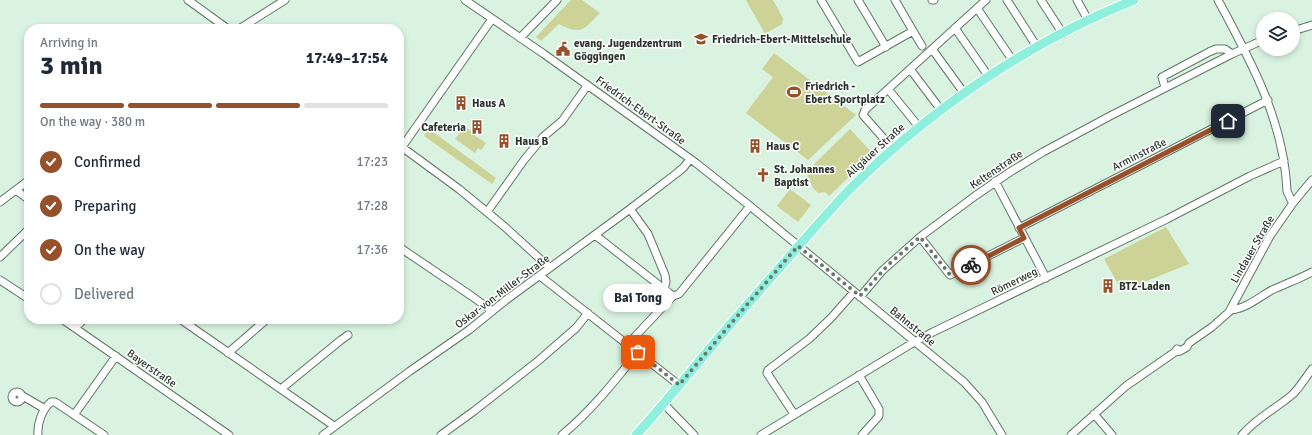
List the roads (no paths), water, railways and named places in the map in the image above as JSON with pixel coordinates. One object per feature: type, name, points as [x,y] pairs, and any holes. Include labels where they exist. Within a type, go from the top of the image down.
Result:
[{"type":"main road","name":"Allgäuer Straße","points":[[636,435],[798,246],[848,192],[893,149],[964,93],[1013,61],[1088,20],[1134,0]]},
{"type":"street","points":[[188,0],[221,24]]},
{"type":"street","points":[[247,24],[285,0]]},
{"type":"street","name":"Friedrich-Ebert-Straße","points":[[465,0],[690,159],[798,246]]},
{"type":"street","points":[[520,38],[557,0]]},
{"type":"street","points":[[821,0],[858,62],[913,31]]},
{"type":"street","points":[[858,0],[886,47]]},
{"type":"street","points":[[895,0],[922,46]]},
{"type":"street","points":[[893,149],[863,115],[865,110],[986,0]]},
{"type":"street","points":[[1007,0],[1037,47]]},
{"type":"street","points":[[1041,0],[1063,34]]},
{"type":"street","points":[[1077,0],[1088,20]]},
{"type":"street","points":[[1218,0],[1244,48],[1268,100],[1279,133],[1289,196],[1293,203]]},
{"type":"street","points":[[977,8],[1013,61]]},
{"type":"street","points":[[404,142],[492,19]]},
{"type":"street","points":[[1300,29],[1312,25]]},
{"type":"street","points":[[955,28],[989,77]]},
{"type":"street","name":"Keltenstraße","points":[[794,414],[767,373],[768,370],[809,338],[920,237],[995,182],[1043,152],[1165,87],[1256,43]]},
{"type":"street","points":[[932,49],[964,93]]},
{"type":"street","points":[[1165,87],[1162,77],[1209,52],[1216,49],[1225,49],[1232,54]]},
{"type":"street","points":[[910,69],[941,110]]},
{"type":"street","points":[[487,212],[524,160],[543,137],[562,121],[587,86]]},
{"type":"street","points":[[888,89],[919,127]]},
{"type":"street","name":"Arminstraße","points":[[1019,228],[1268,100]]},
{"type":"street","points":[[404,148],[447,179],[550,268]]},
{"type":"street","name":"Oskar-von-Miller-Straße","points":[[323,435],[469,330],[492,311],[630,209],[677,173],[690,159]]},
{"type":"street","name":"Römerweg","points":[[761,435],[915,342],[1173,216],[1250,176],[1284,161]]},
{"type":"street","name":"Lindauer Straße","points":[[1230,311],[1265,245],[1293,203],[1312,180]]},
{"type":"street","points":[[995,182],[1046,278]]},
{"type":"street","points":[[1287,183],[1299,196]]},
{"type":"street","points":[[0,202],[24,184]]},
{"type":"street","points":[[16,190],[24,196]]},
{"type":"street","points":[[628,344],[673,296],[679,294],[750,206]]},
{"type":"street","points":[[630,209],[648,234],[664,275],[666,282],[664,289]]},
{"type":"street","points":[[0,257],[24,234]]},
{"type":"street","points":[[595,235],[673,296]]},
{"type":"street","points":[[920,237],[950,275],[1024,238]]},
{"type":"street","name":"Bahnstraße","points":[[798,246],[964,382],[982,402],[1002,435]]},
{"type":"street","points":[[404,250],[492,311]]},
{"type":"street","points":[[1071,435],[1129,384],[1176,352],[1187,347],[1189,343],[1212,327],[1230,311],[1243,308],[1273,290],[1312,272]]},
{"type":"street","points":[[540,276],[679,385]]},
{"type":"street","points":[[0,280],[24,294]]},
{"type":"street","points":[[441,435],[474,412],[538,361],[576,328],[588,313]]},
{"type":"street","name":"Bayerstraße","points":[[69,324],[229,435]]},
{"type":"street","points":[[75,328],[79,324]]},
{"type":"street","points":[[187,324],[334,426]]},
{"type":"street","points":[[228,353],[260,324]]},
{"type":"street","points":[[281,390],[348,335]]},
{"type":"street","points":[[562,435],[599,400],[638,352]]},
{"type":"street","points":[[74,415],[116,356]]},
{"type":"street","points":[[1242,435],[1261,416],[1293,394],[1312,369]]},
{"type":"street","points":[[859,375],[879,409],[879,416],[862,435]]},
{"type":"street","points":[[20,398],[29,400],[45,409]]},
{"type":"street","points":[[38,435],[38,424],[45,409],[51,402],[55,402],[104,435]]},
{"type":"street","points":[[664,404],[694,435]]},
{"type":"street","points":[[1094,414],[1112,435]]},
{"type":"place","name":"Friedrich-Ebert-Mittelschule","points":[[701,39]]},
{"type":"place","name":"evang. Jugendzentrum Göggingen","points":[[563,49]]},
{"type":"place","name":"Friedrich - Ebert Sportplatz","points":[[794,92]]},
{"type":"place","name":"Haus A","points":[[461,103]]},
{"type":"place","name":"Cafeteria","points":[[477,127]]},
{"type":"place","name":"Haus B","points":[[504,141]]},
{"type":"place","name":"Haus C","points":[[755,146]]},
{"type":"place","name":"St. Johannes Baptist","points":[[763,175]]},
{"type":"place","name":"BTZ-Laden","points":[[1108,286]]},
{"type":"place","name":"Bai Tong","points":[[638,352]]}]
